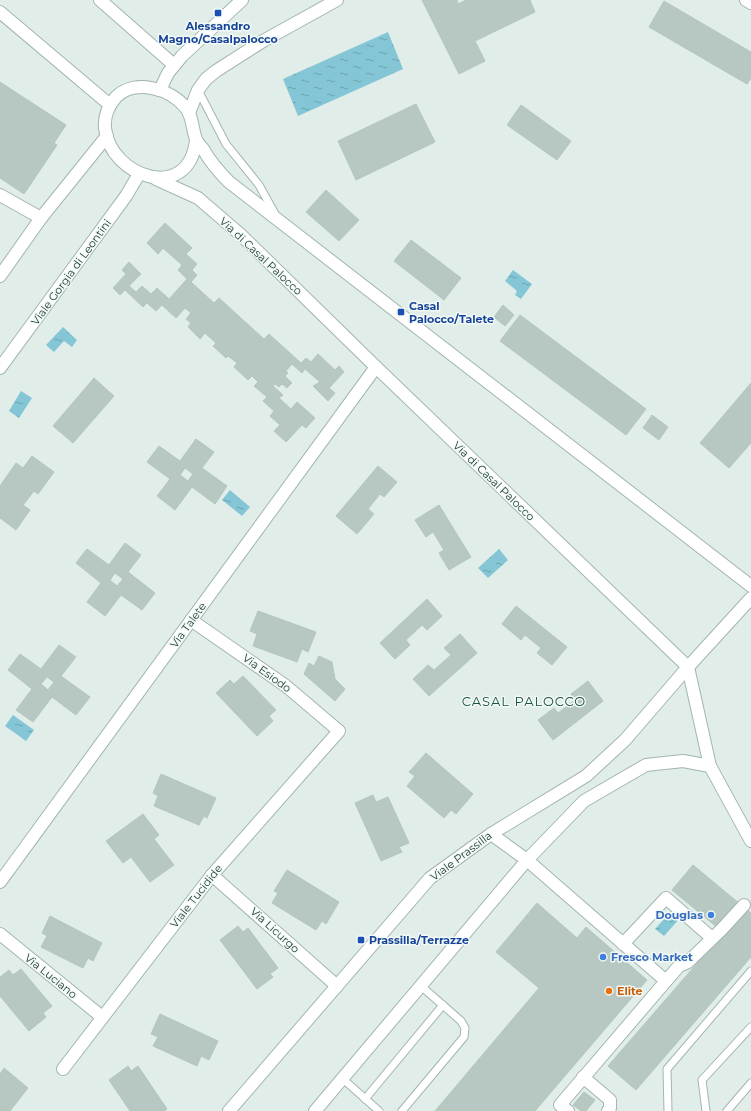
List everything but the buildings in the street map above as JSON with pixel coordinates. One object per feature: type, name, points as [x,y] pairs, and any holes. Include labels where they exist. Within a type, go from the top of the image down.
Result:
[{"type":"street","points":[[100,0],[174,65]]},
{"type":"street","points":[[160,90],[174,65],[197,41],[242,0]]},
{"type":"street","points":[[189,113],[198,90],[206,79],[216,71],[263,41],[337,0]]},
{"type":"street","points":[[746,0],[751,3]]},
{"type":"street","points":[[0,12],[110,105]]},
{"type":"street","points":[[196,140],[193,156],[183,170],[170,176],[155,178],[139,174],[120,159],[113,149],[107,136],[105,121],[106,113],[118,95],[128,90],[142,88],[160,90],[176,98],[189,113],[196,140],[214,167],[229,182],[751,586]]},
{"type":"street","points":[[0,276],[41,218],[107,136]]},
{"type":"street","name":"Viale Gorgia di Leontini","points":[[0,368],[126,196],[139,174]]},
{"type":"street","name":"Via di Casal Palocco","points":[[155,178],[198,198],[241,235],[688,667]]},
{"type":"street","points":[[0,195],[41,218]]},
{"type":"street","name":"Via Talete","points":[[0,882],[376,367]]},
{"type":"street","name":"Viale Prassilla","points":[[229,1111],[430,878],[490,834],[586,776],[625,740],[688,667],[751,598]]},
{"type":"street","name":"Via Esiodo","points":[[191,620],[286,686],[339,731]]},
{"type":"street","points":[[688,667],[710,766],[751,841]]},
{"type":"street","name":"Viale Tucidide","points":[[63,1069],[212,875],[339,731]]},
{"type":"street","points":[[315,1111],[528,860],[584,802],[646,765],[683,760],[710,766]]},
{"type":"street","points":[[490,834],[528,860],[666,981]]},
{"type":"street","name":"Via Licurgo","points":[[212,875],[337,986]]},
{"type":"street","points":[[624,944],[666,898],[712,938]]},
{"type":"street","points":[[561,1109],[583,1077],[679,966],[688,962],[744,905]]},
{"type":"street","name":"Via Luciano","points":[[0,934],[102,1017]]},
{"type":"street","points":[[583,1077],[610,1100],[610,1108],[608,1111]]},
{"type":"lane","points":[[198,90],[226,144],[259,185],[278,220]]},
{"type":"lane","points":[[668,1111],[666,1069],[751,971]]},
{"type":"lane","points":[[402,1111],[464,1037],[465,1028],[462,1022],[421,986]]},
{"type":"lane","points":[[365,1098],[443,1005]]},
{"type":"lane","points":[[706,1111],[702,1080],[751,1027]]},
{"type":"lane","points":[[343,1078],[379,1111]]},
{"type":"lane","points":[[727,1111],[751,1083]]},
{"type":"water","points":[[388,32],[403,69],[298,116],[283,79]]},
{"type":"water","points":[[513,270],[532,284],[521,299],[515,295],[517,291],[505,281]]},
{"type":"water","points":[[63,327],[77,340],[72,347],[64,341],[54,352],[46,345]]},
{"type":"water","points":[[21,391],[32,398],[19,418],[9,411]]},
{"type":"water","points":[[230,490],[250,507],[242,516],[222,500]]},
{"type":"water","points":[[499,549],[508,560],[488,578],[478,568]]},
{"type":"water","points":[[13,715],[34,730],[26,741],[5,726]]},
{"type":"water","points":[[673,909],[681,917],[664,936],[655,929]]},
{"type":"place","name":"Alessandro Magno/Casalpalocco","points":[[218,13]]},
{"type":"place","name":"Casal Palocco/Talete","points":[[401,312]]},
{"type":"place","name":"Douglas","points":[[711,915]]},
{"type":"place","name":"Prassilla/Terrazze","points":[[361,940]]},
{"type":"place","name":"Fresco Market","points":[[603,957]]},
{"type":"place","name":"Elite","points":[[609,991]]},
{"type":"district","name":"CASAL PALOCCO","points":[[524,701]]}]
